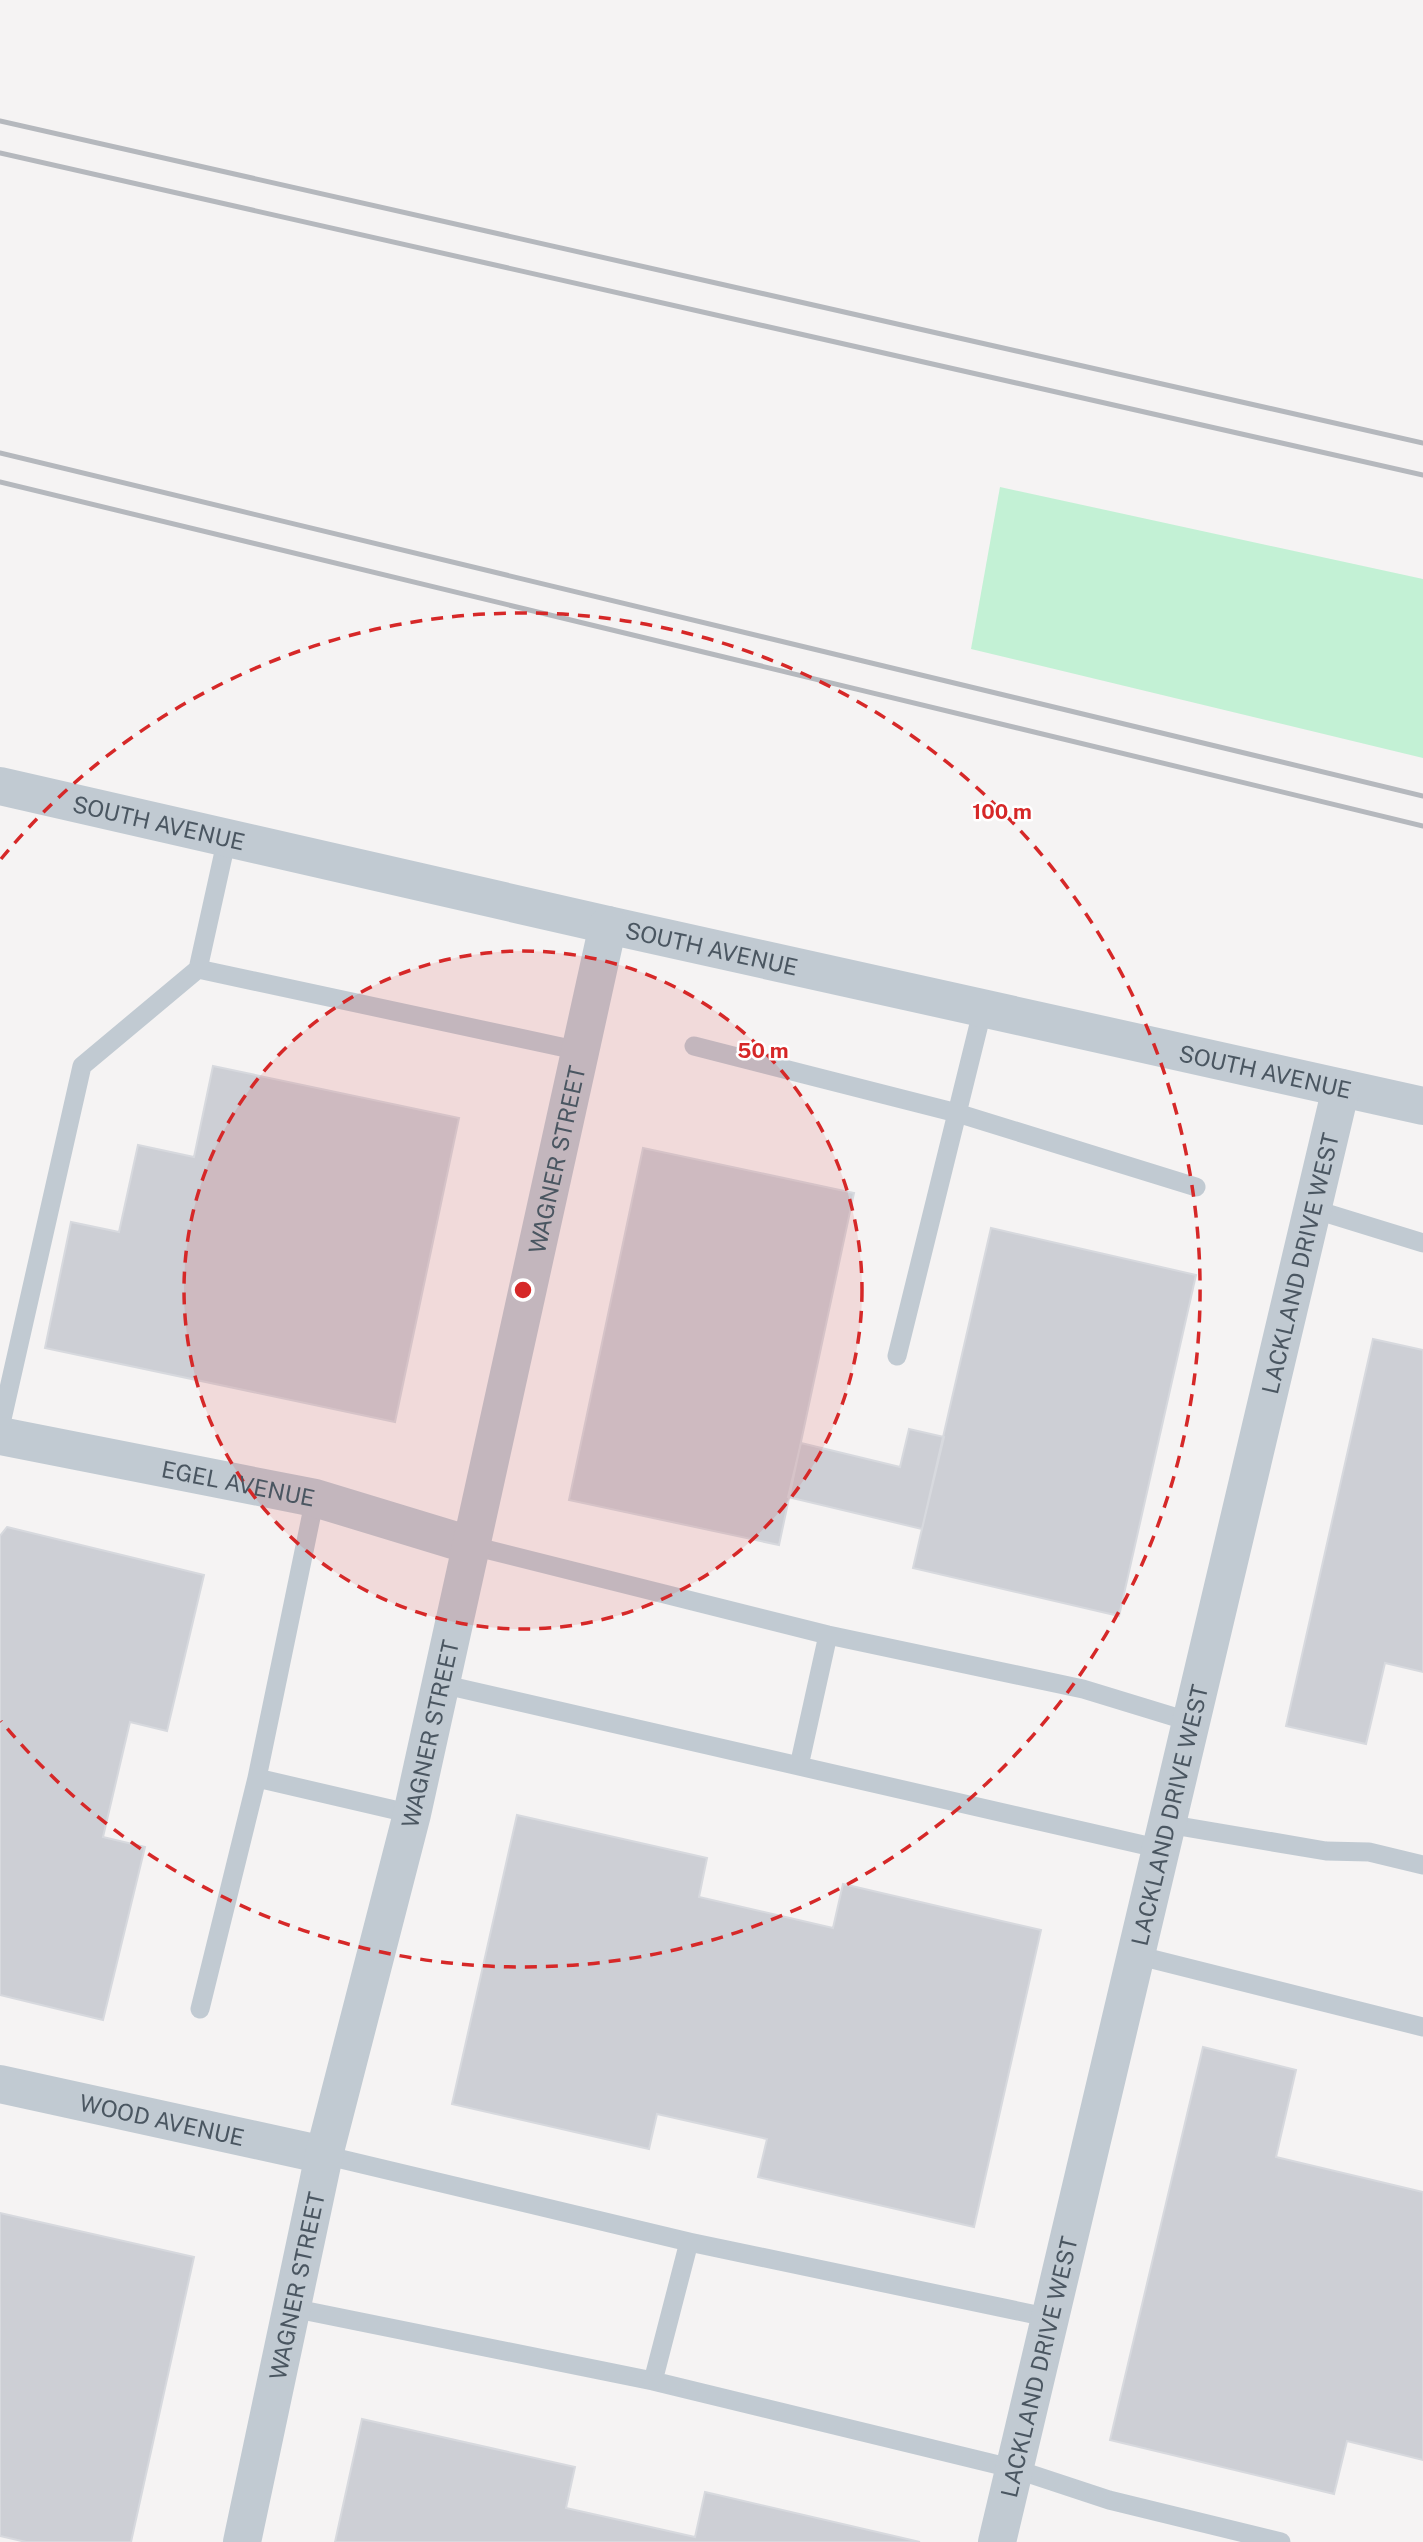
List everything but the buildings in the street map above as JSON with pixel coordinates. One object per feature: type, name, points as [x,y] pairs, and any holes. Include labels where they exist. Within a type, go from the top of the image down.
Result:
[{"type":"street","name":"SOUTH AVENUE","points":[[0,786],[608,926],[1423,1106]]},
{"type":"street","name":"WAGNER STREET","points":[[242,2542],[324,2155],[412,1814],[608,926]]},
{"type":"street","name":"LACKLAND DRIVE WEST","points":[[998,2542],[1341,1088]]},
{"type":"street","name":"EGEL AVENUE","points":[[0,1436],[315,1498],[472,1546]]},
{"type":"street","name":"WOOD AVENUE","points":[[0,2084],[324,2155]]},
{"type":"lane","points":[[0,1428],[82,1066],[198,969],[228,838]]},
{"type":"lane","points":[[198,969],[580,1051]]},
{"type":"lane","points":[[897,1356],[983,1008]]},
{"type":"lane","points":[[694,1046],[957,1113],[1196,1187]]},
{"type":"lane","points":[[1313,1209],[1423,1243]]},
{"type":"lane","points":[[200,2009],[257,1778],[315,1498]]},
{"type":"lane","points":[[472,1546],[828,1635],[1083,1689],[1191,1722]]},
{"type":"lane","points":[[799,1766],[828,1635]]},
{"type":"lane","points":[[441,1684],[799,1766],[1164,1836],[1326,1851],[1369,1852],[1423,1865]]},
{"type":"lane","points":[[257,1778],[412,1814]]},
{"type":"lane","points":[[1136,1955],[1423,2027]]},
{"type":"lane","points":[[324,2155],[689,2242],[1051,2318]]},
{"type":"lane","points":[[653,2381],[689,2242]]},
{"type":"lane","points":[[292,2308],[653,2381],[1015,2469],[1109,2500],[1281,2542]]},
{"type":"green space","points":[[1000,487],[1423,579],[1423,758],[971,649]]},
{"type":"railway","points":[[0,121],[1423,443]]},
{"type":"railway","points":[[0,153],[1423,475]]},
{"type":"railway","points":[[0,453],[1423,796]]},
{"type":"railway","points":[[0,482],[1423,826]]}]
